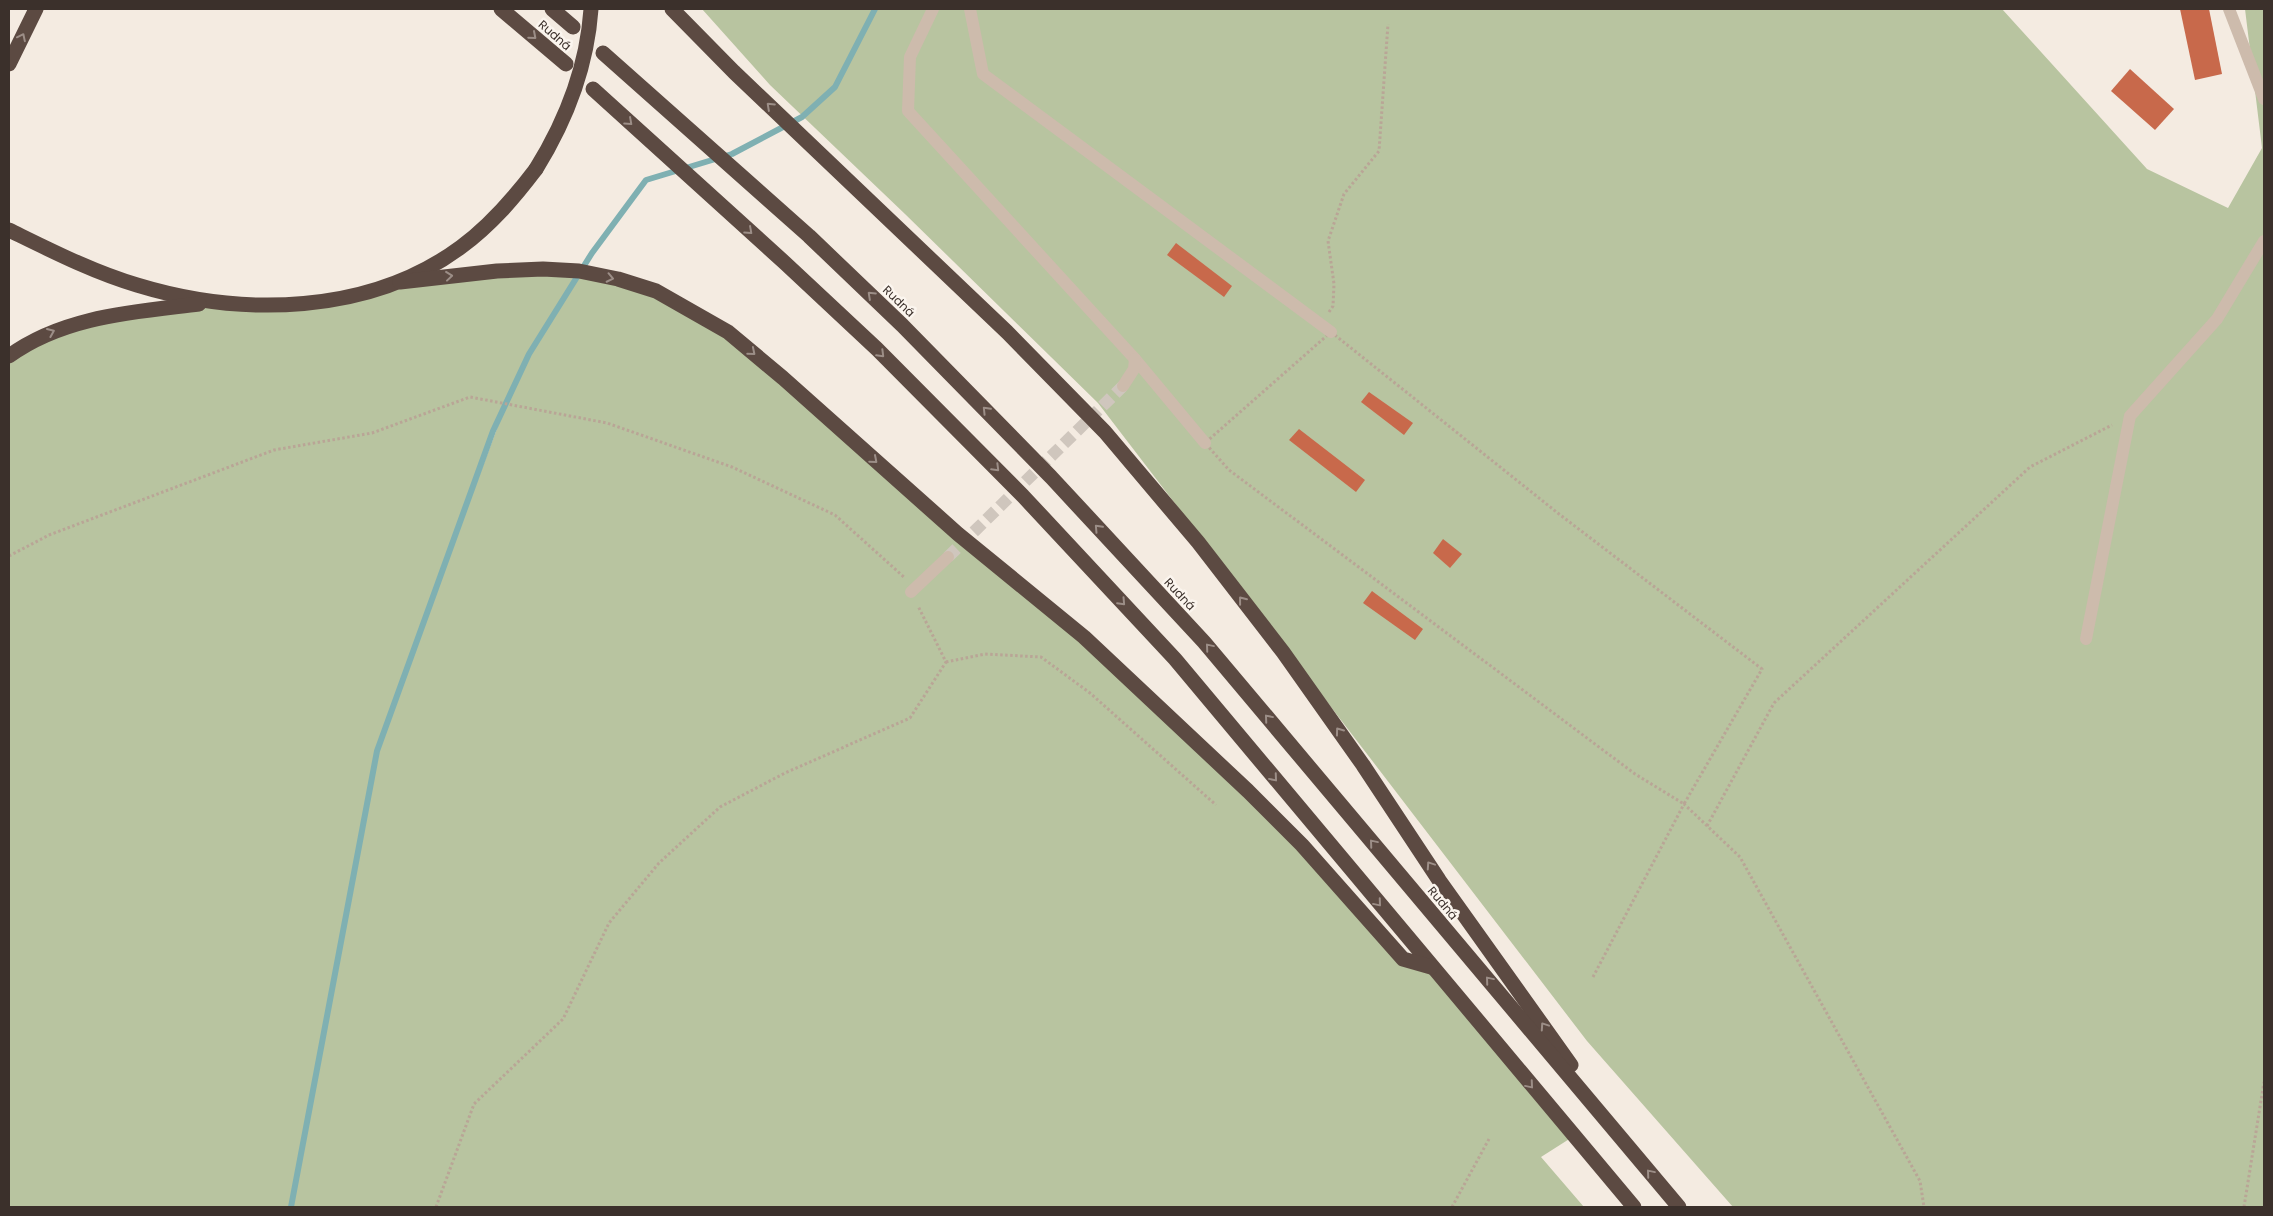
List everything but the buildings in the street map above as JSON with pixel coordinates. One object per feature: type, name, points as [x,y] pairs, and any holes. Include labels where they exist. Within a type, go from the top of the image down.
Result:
[{"type":"highway","points":[[9,64],[36,9]]},
{"type":"highway","name":"Rudná","points":[[501,9],[566,64]]},
{"type":"highway","name":"Rudná","points":[[552,9],[573,27]]},
{"type":"highway","points":[[9,230],[39,245],[136,285],[216,302],[262,305],[328,301],[400,282],[430,267],[460,248],[511,202],[536,168],[561,126],[572,99],[587,41],[590,9]]},
{"type":"highway","points":[[672,9],[734,72],[1007,332],[1105,432],[1198,542],[1283,652],[1363,765],[1439,880],[1521,992],[1622,1138]]},
{"type":"highway","name":"Rudná","points":[[603,53],[809,236],[902,325],[1051,477],[1204,642],[1679,1207]]},
{"type":"highway","points":[[593,89],[877,349],[1023,496],[1176,659],[1431,967],[1634,1207]]},
{"type":"highway","points":[[400,282],[497,271],[543,269],[579,271],[618,279],[656,291],[728,332],[783,378],[958,534],[1084,637],[1296,838],[1403,959],[1431,967]]},
{"type":"highway","points":[[9,356],[25,344],[57,330],[86,321],[125,313],[216,302]]},
{"type":"street","points":[[932,9],[910,57],[908,110],[1135,359],[1205,443]]},
{"type":"street","points":[[970,9],[983,74],[1331,332]]},
{"type":"street","points":[[2229,9],[2264,100]]},
{"type":"street","points":[[2086,639],[2130,416],[2217,319],[2264,241]]},
{"type":"street","points":[[1123,386],[1134,369],[1135,359]]},
{"type":"street","points":[[911,592],[948,556]]},
{"type":"path","points":[[1325,319],[1333,306],[1334,284],[1328,241],[1344,194],[1379,151],[1388,24]]},
{"type":"path","points":[[1592,977],[1684,804],[1762,668],[1560,514],[1331,332],[1205,443],[1237,476],[1635,774],[1684,804],[1740,857],[1920,1181],[1924,1207]]},
{"type":"path","points":[[9,556],[49,535],[274,450],[372,433],[470,398],[607,423],[732,467],[835,515],[906,579],[946,662]]},
{"type":"path","points":[[1707,826],[1774,703],[2030,467],[2130,416]]},
{"type":"path","points":[[436,1207],[474,1104],[563,1019],[609,923],[659,863],[720,807],[785,772],[910,718],[946,662],[985,654],[1041,657],[1090,693],[1216,805]]},
{"type":"path","points":[[2244,1207],[2264,1082]]},
{"type":"path","points":[[1452,1207],[1489,1139]]},
{"type":"green space","points":[[702,9],[2002,9],[2147,169],[2228,208],[2262,148],[2245,9],[2264,9],[2264,1207],[1733,1207],[1587,1041],[1098,403],[770,85]]},
{"type":"green space","points":[[497,271],[618,279],[728,332],[1190,738],[1403,959],[1431,967],[1574,1136],[1541,1157],[1584,1207],[9,1207],[9,356],[57,330],[216,302],[253,305]],"holes":[[[504,409],[408,665],[493,431]]]},
{"type":"waterway","points":[[291,1207],[377,751],[493,431],[529,354],[592,253],[646,180],[732,154],[802,117],[835,87],[875,9]]},
{"type":"tunnel","points":[[948,557],[1123,386]]}]
